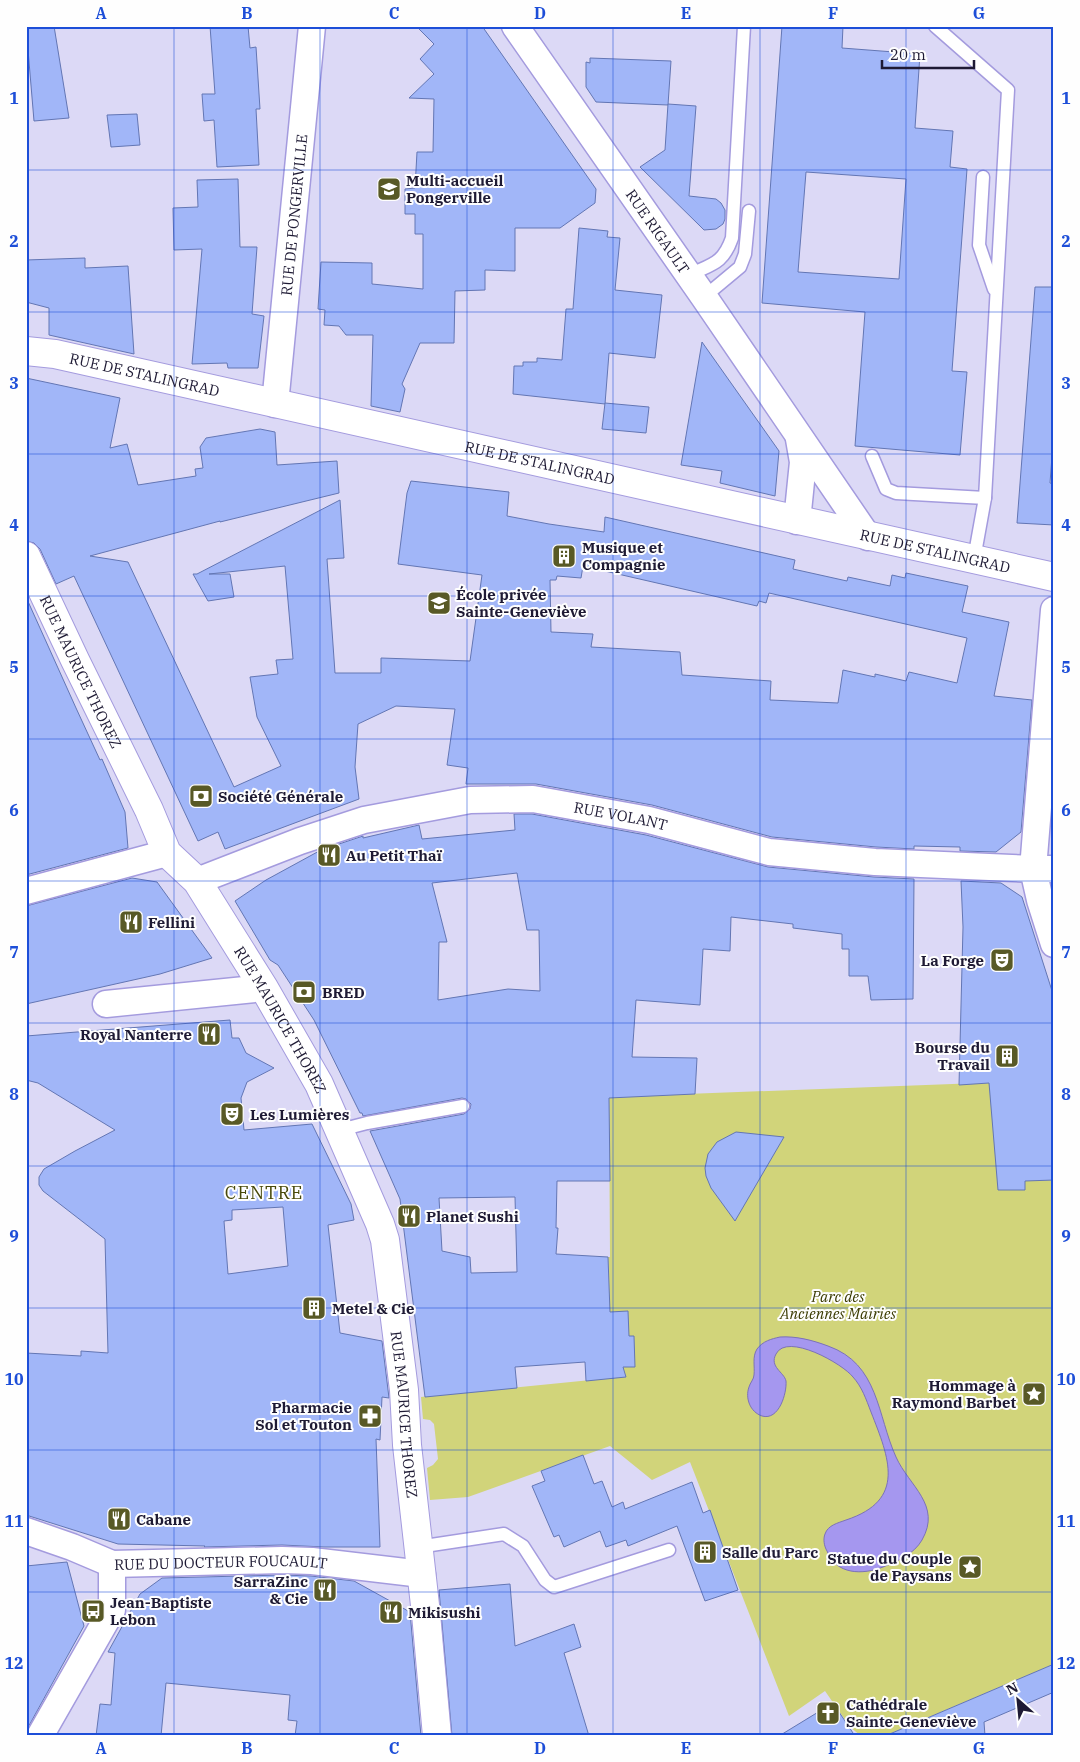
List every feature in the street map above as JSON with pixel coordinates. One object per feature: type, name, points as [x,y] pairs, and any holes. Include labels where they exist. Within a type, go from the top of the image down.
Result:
[{"type":"street","name":"RUE DE PONGERVILLE","points":[[275,404],[312,26]]},
{"type":"street","name":"RUE RIGAULT","points":[[515,26],[689,275],[868,537]]},
{"type":"street","name":"RUE DE STALINGRAD","points":[[26,351],[55,354],[1054,577]]},
{"type":"street","name":"RUE RIGAULT","points":[[797,521],[803,462],[799,436]]},
{"type":"street","name":"RUE MAURICE THOREZ","points":[[26,556],[149,810],[167,852],[197,881],[264,988],[319,1084],[380,1224],[384,1240],[404,1390],[407,1446],[437,1736]]},
{"type":"street","points":[[1054,610],[1043,869],[1040,900],[1054,944]]},
{"type":"street","name":"RUE VOLANT","points":[[197,881],[300,841],[364,820],[470,800],[523,799],[533,799],[650,820],[769,852],[875,862],[1043,869]]},
{"type":"street","points":[[26,891],[167,852]]},
{"type":"street","points":[[106,1004],[264,988]]},
{"type":"street","name":"RUE DU DOCTEUR FOUCAULT","points":[[26,1531],[72,1547],[112,1564],[282,1560],[420,1560]]},
{"type":"street","points":[[40,1736],[112,1610],[112,1564]]},
{"type":"lane","points":[[689,275],[722,259],[728,250],[732,238],[744,26]]},
{"type":"lane","points":[[935,26],[1008,90],[985,498],[974,559]]},
{"type":"lane","points":[[983,177],[979,245],[996,295]]},
{"type":"lane","points":[[704,297],[740,266],[745,254],[749,211]]},
{"type":"lane","points":[[872,456],[886,489],[896,493],[985,498]]},
{"type":"lane","points":[[340,1130],[367,1123],[463,1106]]},
{"type":"lane","points":[[420,1560],[504,1534],[524,1546],[545,1580],[554,1587],[669,1550]]},
{"type":"green space","name":"Parc des Anciennes Mairies","points":[[1054,1080],[1054,1664],[887,1735],[861,1736],[850,1727],[825,1691],[789,1716],[690,1462],[652,1480],[610,1446],[468,1497],[430,1500],[427,1468],[438,1459],[434,1424],[430,1420],[423,1419],[421,1397],[611,1378],[608,1257],[610,1257],[609,1097]]},
{"type":"shaded area","points":[[780,1337],[792,1337],[816,1342],[845,1354],[867,1378],[880,1408],[896,1457],[921,1496],[928,1516],[927,1528],[919,1545],[900,1560],[875,1570],[859,1572],[843,1569],[831,1559],[824,1542],[826,1531],[834,1525],[865,1512],[878,1501],[885,1489],[888,1476],[887,1461],[878,1429],[859,1385],[847,1371],[815,1352],[791,1346],[782,1348],[774,1359],[776,1366],[786,1381],[781,1405],[773,1414],[768,1416],[762,1416],[754,1411],[748,1400],[748,1391],[754,1376],[755,1352],[765,1342]]},
{"type":"building","points":[[26,26],[54,26],[69,118],[34,121]]},
{"type":"building","points":[[210,26],[248,26],[250,48],[256,47],[260,109],[256,109],[259,165],[217,167],[214,120],[204,121],[202,94],[215,94]]},
{"type":"building","points":[[416,26],[482,26],[596,189],[595,203],[560,228],[515,228],[515,271],[485,270],[485,290],[455,291],[454,343],[420,343],[402,384],[405,389],[400,412],[371,406],[373,335],[346,335],[339,326],[324,325],[325,310],[318,309],[321,262],[372,263],[372,284],[423,289],[423,234],[415,234],[415,214],[405,214],[405,189],[415,188],[417,152],[433,152],[434,99],[409,98],[434,74],[420,59],[434,44]]},
{"type":"building","points":[[782,26],[843,26],[842,48],[920,54],[915,128],[953,131],[950,167],[967,169],[952,371],[967,372],[960,455],[855,446],[865,312],[762,303]],"holes":[[[806,172],[906,179],[899,279],[798,272]]]},
{"type":"building","points":[[590,58],[671,61],[668,105],[596,102],[586,87],[586,62],[590,63]]},
{"type":"building","points":[[668,104],[696,106],[689,196],[716,199],[721,203],[725,210],[725,219],[723,224],[716,229],[704,230],[640,167],[665,150]]},
{"type":"building","points":[[137,114],[140,145],[111,147],[107,115]]},
{"type":"building","points":[[238,179],[240,247],[257,247],[252,314],[264,316],[258,368],[228,368],[227,363],[192,364],[202,249],[174,250],[173,208],[198,207],[197,180]]},
{"type":"building","points":[[579,228],[608,231],[607,237],[620,238],[615,290],[662,295],[655,358],[609,353],[605,404],[513,394],[514,366],[523,366],[523,362],[537,362],[537,358],[562,360],[566,309],[573,309]]},
{"type":"building","points":[[85,258],[85,268],[128,266],[134,354],[49,335],[49,308],[26,302],[26,260]]},
{"type":"building","points":[[1035,287],[1054,287],[1054,429],[1050,483],[1054,484],[1054,525],[1017,523]]},
{"type":"building","points":[[702,342],[779,451],[775,496],[720,483],[722,471],[681,465]]},
{"type":"building","points":[[26,378],[120,398],[110,448],[127,444],[138,485],[196,476],[195,469],[203,468],[200,447],[206,438],[260,429],[275,432],[277,465],[337,461],[339,493],[220,521],[90,556],[128,562],[234,787],[281,766],[257,717],[250,677],[278,674],[276,660],[293,659],[285,566],[209,574],[230,574],[234,597],[208,601],[193,574],[197,574],[340,500],[344,558],[327,559],[335,673],[381,673],[381,658],[470,661],[482,575],[398,564],[407,493],[411,481],[509,492],[507,516],[604,532],[605,517],[795,560],[793,569],[847,581],[848,577],[890,586],[892,575],[905,578],[906,573],[968,586],[962,612],[1009,622],[994,696],[1032,700],[1021,832],[996,852],[960,851],[960,847],[914,846],[914,849],[876,847],[772,837],[652,805],[536,784],[466,784],[468,768],[447,765],[455,709],[396,706],[358,724],[355,767],[359,799],[225,849],[218,832],[198,841],[74,576],[56,584],[40,549],[34,543],[26,541]],"holes":[[[583,566],[757,606],[759,601],[766,603],[769,593],[967,638],[957,683],[909,672],[906,681],[875,674],[875,677],[843,670],[838,703],[770,700],[771,681],[682,675],[680,652],[591,647],[593,634],[551,632],[550,580],[556,580],[557,576],[581,578]]]},
{"type":"building","points":[[605,403],[649,407],[646,433],[602,429]]},
{"type":"building","points":[[26,597],[125,812],[128,848],[26,875]]},
{"type":"building","points":[[514,814],[532,814],[646,835],[768,867],[914,879],[913,999],[871,1000],[868,976],[849,976],[849,949],[842,949],[842,934],[793,928],[793,924],[731,917],[730,951],[703,949],[700,1005],[636,1000],[632,1057],[697,1058],[695,1094],[609,1098],[610,1181],[557,1181],[556,1228],[558,1228],[556,1254],[608,1257],[610,1312],[628,1311],[629,1336],[634,1336],[635,1367],[623,1367],[626,1377],[586,1381],[585,1362],[515,1367],[517,1388],[425,1397],[400,1199],[370,1131],[464,1114],[470,1109],[471,1104],[462,1098],[363,1116],[314,1020],[278,965],[270,960],[235,901],[266,880],[321,850],[363,836],[363,838],[419,825],[422,839],[515,830]],"holes":[[[517,873],[527,930],[539,930],[540,991],[508,989],[438,1000],[439,942],[447,942],[432,883]],[[515,1197],[517,1272],[471,1273],[470,1257],[442,1251],[439,1198]]]},
{"type":"building","points":[[132,878],[157,882],[212,958],[160,974],[26,1004],[26,906]]},
{"type":"building","points":[[961,881],[1001,883],[1022,897],[1054,997],[1054,1180],[1025,1181],[1025,1190],[998,1190],[989,1083],[959,1085],[963,927]]},
{"type":"building","points":[[230,1020],[232,1038],[239,1038],[246,1053],[274,1068],[247,1082],[241,1098],[244,1130],[312,1124],[351,1204],[354,1220],[328,1225],[340,1333],[382,1341],[389,1398],[382,1397],[380,1440],[376,1439],[380,1547],[282,1545],[204,1547],[118,1544],[26,1515],[26,1353],[81,1356],[81,1351],[108,1353],[105,1239],[43,1191],[39,1185],[39,1177],[44,1169],[115,1130],[38,1083],[26,1080],[26,1036]],"holes":[[[283,1207],[288,1266],[228,1274],[224,1221],[232,1220],[232,1210]]]},
{"type":"building","points":[[736,1132],[784,1137],[735,1221],[711,1188],[705,1168],[708,1154],[717,1142]]},
{"type":"building","points":[[583,1455],[594,1484],[602,1481],[612,1507],[623,1502],[625,1509],[692,1482],[703,1513],[710,1510],[738,1590],[705,1601],[677,1526],[628,1546],[626,1540],[606,1547],[600,1531],[564,1547],[559,1535],[554,1537],[532,1486],[545,1481],[541,1471]]},
{"type":"building","points":[[67,1562],[84,1626],[26,1731],[26,1566]]},
{"type":"building","points":[[282,1575],[354,1581],[410,1612],[421,1736],[295,1736],[297,1721],[288,1720],[290,1695],[166,1683],[161,1736],[96,1736],[100,1704],[111,1705],[115,1653],[108,1652],[140,1594],[162,1578]]},
{"type":"building","points":[[510,1584],[515,1646],[574,1624],[581,1647],[564,1653],[589,1736],[452,1736],[439,1590]]},
{"type":"building","points":[[1054,1664],[1054,1692],[984,1722],[985,1736],[885,1736]]},
{"type":"building","name":"Cathédrale Sainte-Geneviève","points":[[833,1703],[855,1736],[779,1736]]},
{"type":"place","name":"Multi-accueil Pongerville","points":[[389,189]]},
{"type":"place","name":"Musique et Compagnie","points":[[564,556]]},
{"type":"place","name":"École privée Sainte-Geneviève","points":[[439,603]]},
{"type":"place","name":"Société Générale","points":[[201,796]]},
{"type":"place","name":"Au Petit Thaï","points":[[329,855]]},
{"type":"place","name":"Fellini","points":[[131,922]]},
{"type":"place","name":"La Forge","points":[[1002,960]]},
{"type":"place","name":"BRED","points":[[304,992]]},
{"type":"place","name":"Royal Nanterre","points":[[209,1034]]},
{"type":"place","name":"Bourse du Travail","points":[[1007,1056]]},
{"type":"place","name":"Les Lumières","points":[[232,1114]]},
{"type":"place","name":"Planet Sushi","points":[[409,1216]]},
{"type":"place","name":"Metel & Cie","points":[[314,1308]]},
{"type":"place","name":"Hommage à Raymond Barbet","points":[[1034,1394]]},
{"type":"place","name":"Pharmacie Sol et Touton","points":[[370,1416]]},
{"type":"place","name":"Cabane","points":[[119,1519]]},
{"type":"place","name":"Salle du Parc","points":[[705,1552]]},
{"type":"place","name":"Statue du Couple de Paysans","points":[[970,1567]]},
{"type":"place","name":"SarraZinc & Cie","points":[[325,1590]]},
{"type":"place","name":"Jean-Baptiste Lebon","points":[[93,1611]]},
{"type":"place","name":"Mikisushi","points":[[391,1612]]},
{"type":"place","name":"Cathédrale Sainte-Geneviève","points":[[828,1713]]},
{"type":"district","name":"CENTRE","points":[[264,1192]]}]
